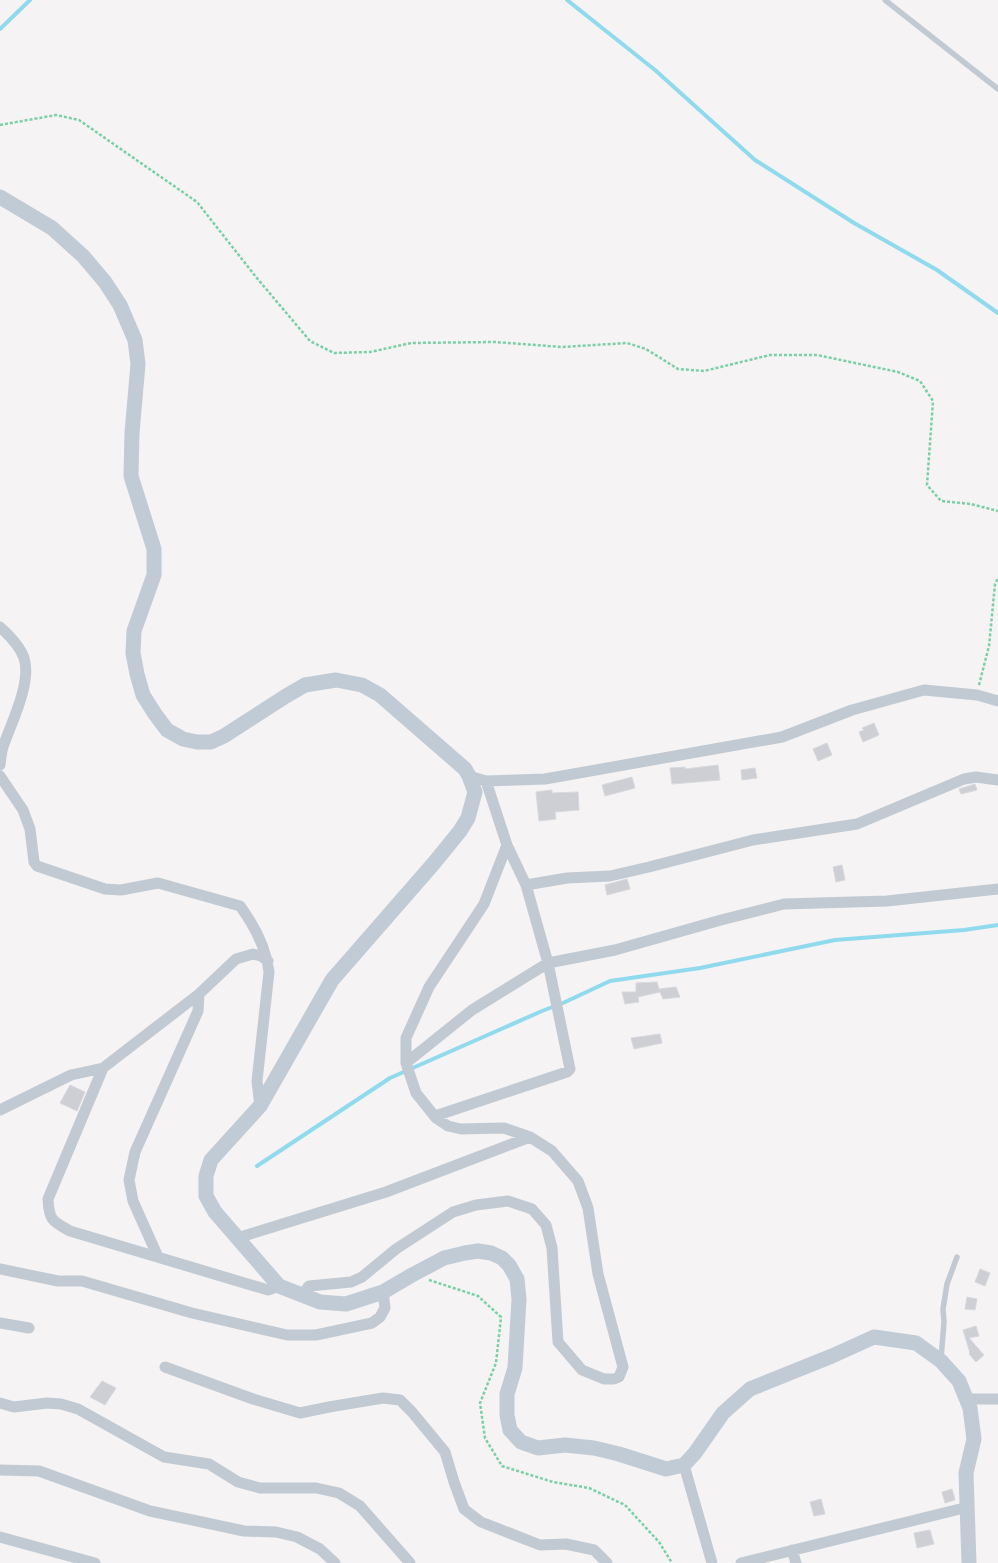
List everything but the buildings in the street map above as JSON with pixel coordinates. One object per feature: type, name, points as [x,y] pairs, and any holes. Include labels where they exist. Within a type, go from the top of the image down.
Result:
[{"type":"main road","points":[[0,197],[52,228],[83,256],[105,282],[120,304],[128,320],[135,340],[138,364],[130,452],[131,476],[154,550],[154,574],[134,631],[133,653],[143,694],[167,730],[183,739],[197,742],[211,742],[224,736],[305,685],[336,680],[362,685],[380,695],[464,769],[469,776],[475,792],[468,818],[460,831],[332,980],[260,1106],[211,1160],[206,1176],[206,1196],[215,1212],[279,1286],[320,1302],[346,1304],[383,1292],[412,1274],[444,1258],[478,1251],[491,1253],[502,1258],[509,1264],[516,1279],[519,1299],[515,1368],[506,1394],[506,1406],[510,1430],[521,1442],[538,1448],[565,1445],[594,1448],[619,1454],[666,1469],[684,1465],[695,1453],[723,1413],[750,1389],[832,1356],[874,1337],[916,1343],[941,1361],[959,1381],[970,1408],[974,1439],[966,1473],[969,1563]]},
{"type":"street","points":[[0,627],[19,648],[24,659],[26,675],[23,690],[2,749],[0,765]]},
{"type":"street","points":[[469,776],[486,781],[545,779],[782,737],[852,710],[924,690],[977,694],[998,701]]},
{"type":"street","points":[[0,776],[23,810],[30,829],[34,862],[37,866],[105,889],[121,890],[158,883],[240,906],[256,932],[268,961],[269,972],[257,1081],[260,1106]]},
{"type":"street","points":[[526,885],[567,878],[610,876],[753,840],[856,824],[964,779],[976,777],[998,780]]},
{"type":"street","points":[[434,1116],[568,1072],[570,1069],[548,963],[526,885],[507,845],[486,781]]},
{"type":"street","points":[[302,1295],[309,1286],[351,1282],[362,1277],[396,1249],[454,1212],[476,1205],[508,1201],[532,1209],[546,1225],[552,1248],[558,1342],[582,1370],[604,1379],[614,1379],[619,1377],[623,1368],[598,1274],[588,1208],[578,1181],[552,1151],[530,1137],[504,1128],[461,1129],[448,1126],[434,1116],[416,1093],[406,1063],[406,1038],[429,988],[484,904],[507,845]]},
{"type":"street","points":[[406,1063],[472,1010],[548,963],[615,950],[784,904],[887,902],[998,889]]},
{"type":"street","points":[[0,1110],[71,1075],[103,1068],[199,994],[236,959],[253,954],[261,956],[268,961]]},
{"type":"street","points":[[158,1257],[133,1201],[129,1180],[135,1152],[198,1010],[199,994]]},
{"type":"street","points":[[103,1068],[48,1199],[49,1213],[55,1222],[70,1231],[268,1290],[279,1286]]},
{"type":"street","points":[[237,1238],[386,1192],[530,1137]]},
{"type":"street","points":[[0,1269],[58,1281],[82,1281],[192,1313],[287,1335],[316,1335],[372,1323],[380,1317],[385,1308],[383,1292]]},
{"type":"street","points":[[0,1323],[29,1328]]},
{"type":"street","points":[[165,1367],[253,1400],[300,1413],[383,1398],[400,1400],[446,1452],[454,1482],[464,1508],[475,1518],[481,1522],[540,1545],[566,1544],[594,1550],[607,1563]]},
{"type":"street","points":[[966,1399],[998,1400]]},
{"type":"street","points":[[0,1403],[14,1407],[47,1403],[61,1404],[78,1409],[164,1457],[208,1464],[238,1482],[260,1488],[316,1488],[339,1493],[360,1506],[410,1563]]},
{"type":"street","points":[[684,1465],[712,1563]]},
{"type":"street","points":[[0,1470],[39,1471],[150,1511],[244,1531],[276,1532],[297,1536],[320,1548],[336,1563]]},
{"type":"street","points":[[741,1563],[968,1507]]},
{"type":"street","points":[[0,1537],[96,1563]]},
{"type":"street","points":[[792,1550],[796,1563]]},
{"type":"lane","points":[[885,0],[998,88]]},
{"type":"lane","points":[[941,1361],[944,1322],[943,1309],[947,1284],[956,1257]]},
{"type":"path","points":[[0,125],[56,115],[79,120],[85,124],[197,202],[256,277],[310,341],[334,353],[370,352],[411,343],[495,342],[562,347],[627,343],[646,349],[678,369],[704,371],[770,355],[817,355],[898,372],[920,381],[933,401],[927,485],[941,501],[971,504],[998,511]]},
{"type":"path","points":[[977,694],[989,646],[995,584],[998,578]]},
{"type":"path","points":[[412,1274],[478,1296],[500,1316],[496,1363],[480,1404],[485,1438],[502,1466],[553,1482],[589,1488],[625,1505],[659,1542],[672,1563]]},
{"type":"waterway","points":[[0,29],[30,0]]},
{"type":"waterway","points":[[567,0],[655,70],[755,160],[854,223],[937,270],[998,313]]},
{"type":"waterway","points":[[257,1166],[390,1078],[610,981],[700,968],[835,940],[964,930],[998,925]]}]
